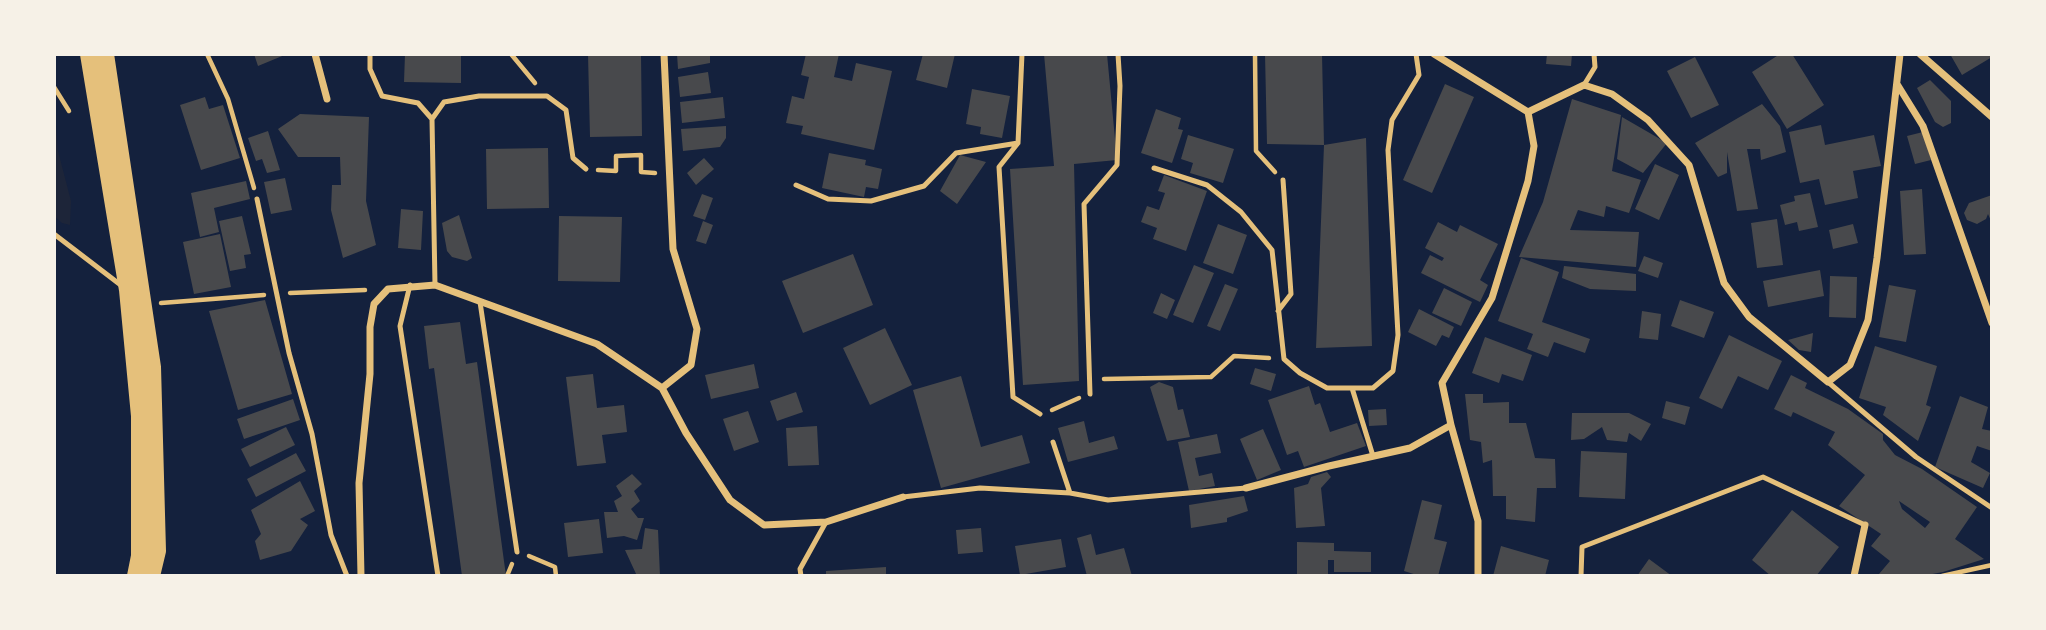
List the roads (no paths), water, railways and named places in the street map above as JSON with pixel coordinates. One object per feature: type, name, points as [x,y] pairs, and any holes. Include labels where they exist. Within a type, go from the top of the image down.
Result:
[{"type":"highway","points":[[89,54],[128,290],[139,416],[139,556],[136,576]]},
{"type":"highway","points":[[104,54],[152,367],[157,551],[151,576]]},
{"type":"street","points":[[315,54],[327,99]]},
{"type":"street","points":[[662,388],[691,365],[697,329],[673,249],[664,54]]},
{"type":"street","points":[[1434,54],[1528,111],[1534,146],[1528,181],[1492,298],[1442,383],[1478,521],[1478,576]]},
{"type":"street","points":[[1528,111],[1584,85],[1612,94],[1648,120],[1689,165],[1724,283],[1749,317],[1828,382],[1850,365],[1868,320],[1900,54]]},
{"type":"street","points":[[1920,54],[1992,117]]},
{"type":"street","points":[[1897,84],[1923,126],[1992,323]]},
{"type":"street","points":[[361,576],[359,483],[370,374],[370,327],[374,304],[388,289],[410,285],[435,285],[597,344],[662,388],[686,433],[730,500],[764,526],[826,522],[903,497]]},
{"type":"street","points":[[1246,488],[1410,448],[1451,425]]},
{"type":"street","points":[[1854,576],[1865,526]]},
{"type":"lane","points":[[370,54],[370,69],[382,96],[418,103],[432,119]]},
{"type":"lane","points":[[1022,54],[1018,143],[999,167],[1013,397],[1040,414]]},
{"type":"lane","points":[[1090,394],[1084,204],[1116,165],[1120,86],[1118,54]]},
{"type":"lane","points":[[1154,168],[1207,185],[1241,212],[1272,250],[1284,359],[1300,373],[1327,387],[1373,387],[1393,371],[1398,335],[1388,150],[1392,120],[1419,75],[1416,54]]},
{"type":"lane","points":[[1584,85],[1594,67],[1594,54]]},
{"type":"lane","points":[[435,285],[432,119],[444,102],[479,96],[547,96],[566,110],[573,158],[586,169]]},
{"type":"lane","points":[[796,185],[828,199],[871,201],[924,186],[956,153],[1018,143]]},
{"type":"lane","points":[[1279,311],[1291,294],[1283,180]]},
{"type":"lane","points":[[257,199],[286,341],[312,434],[331,535],[347,576]]},
{"type":"lane","points":[[54,234],[128,290]]},
{"type":"lane","points":[[410,285],[400,326],[438,576]]},
{"type":"lane","points":[[480,302],[517,552]]},
{"type":"lane","points":[[1828,382],[1916,457],[1992,508]]},
{"type":"lane","points":[[1352,387],[1373,456]]},
{"type":"lane","points":[[1053,442],[1070,493]]},
{"type":"lane","points":[[1581,576],[1582,547],[1763,477],[1865,526]]},
{"type":"lane","points":[[903,497],[980,488],[1070,493],[1108,500],[1246,488]]},
{"type":"lane","points":[[801,576],[800,569],[826,522]]}]
